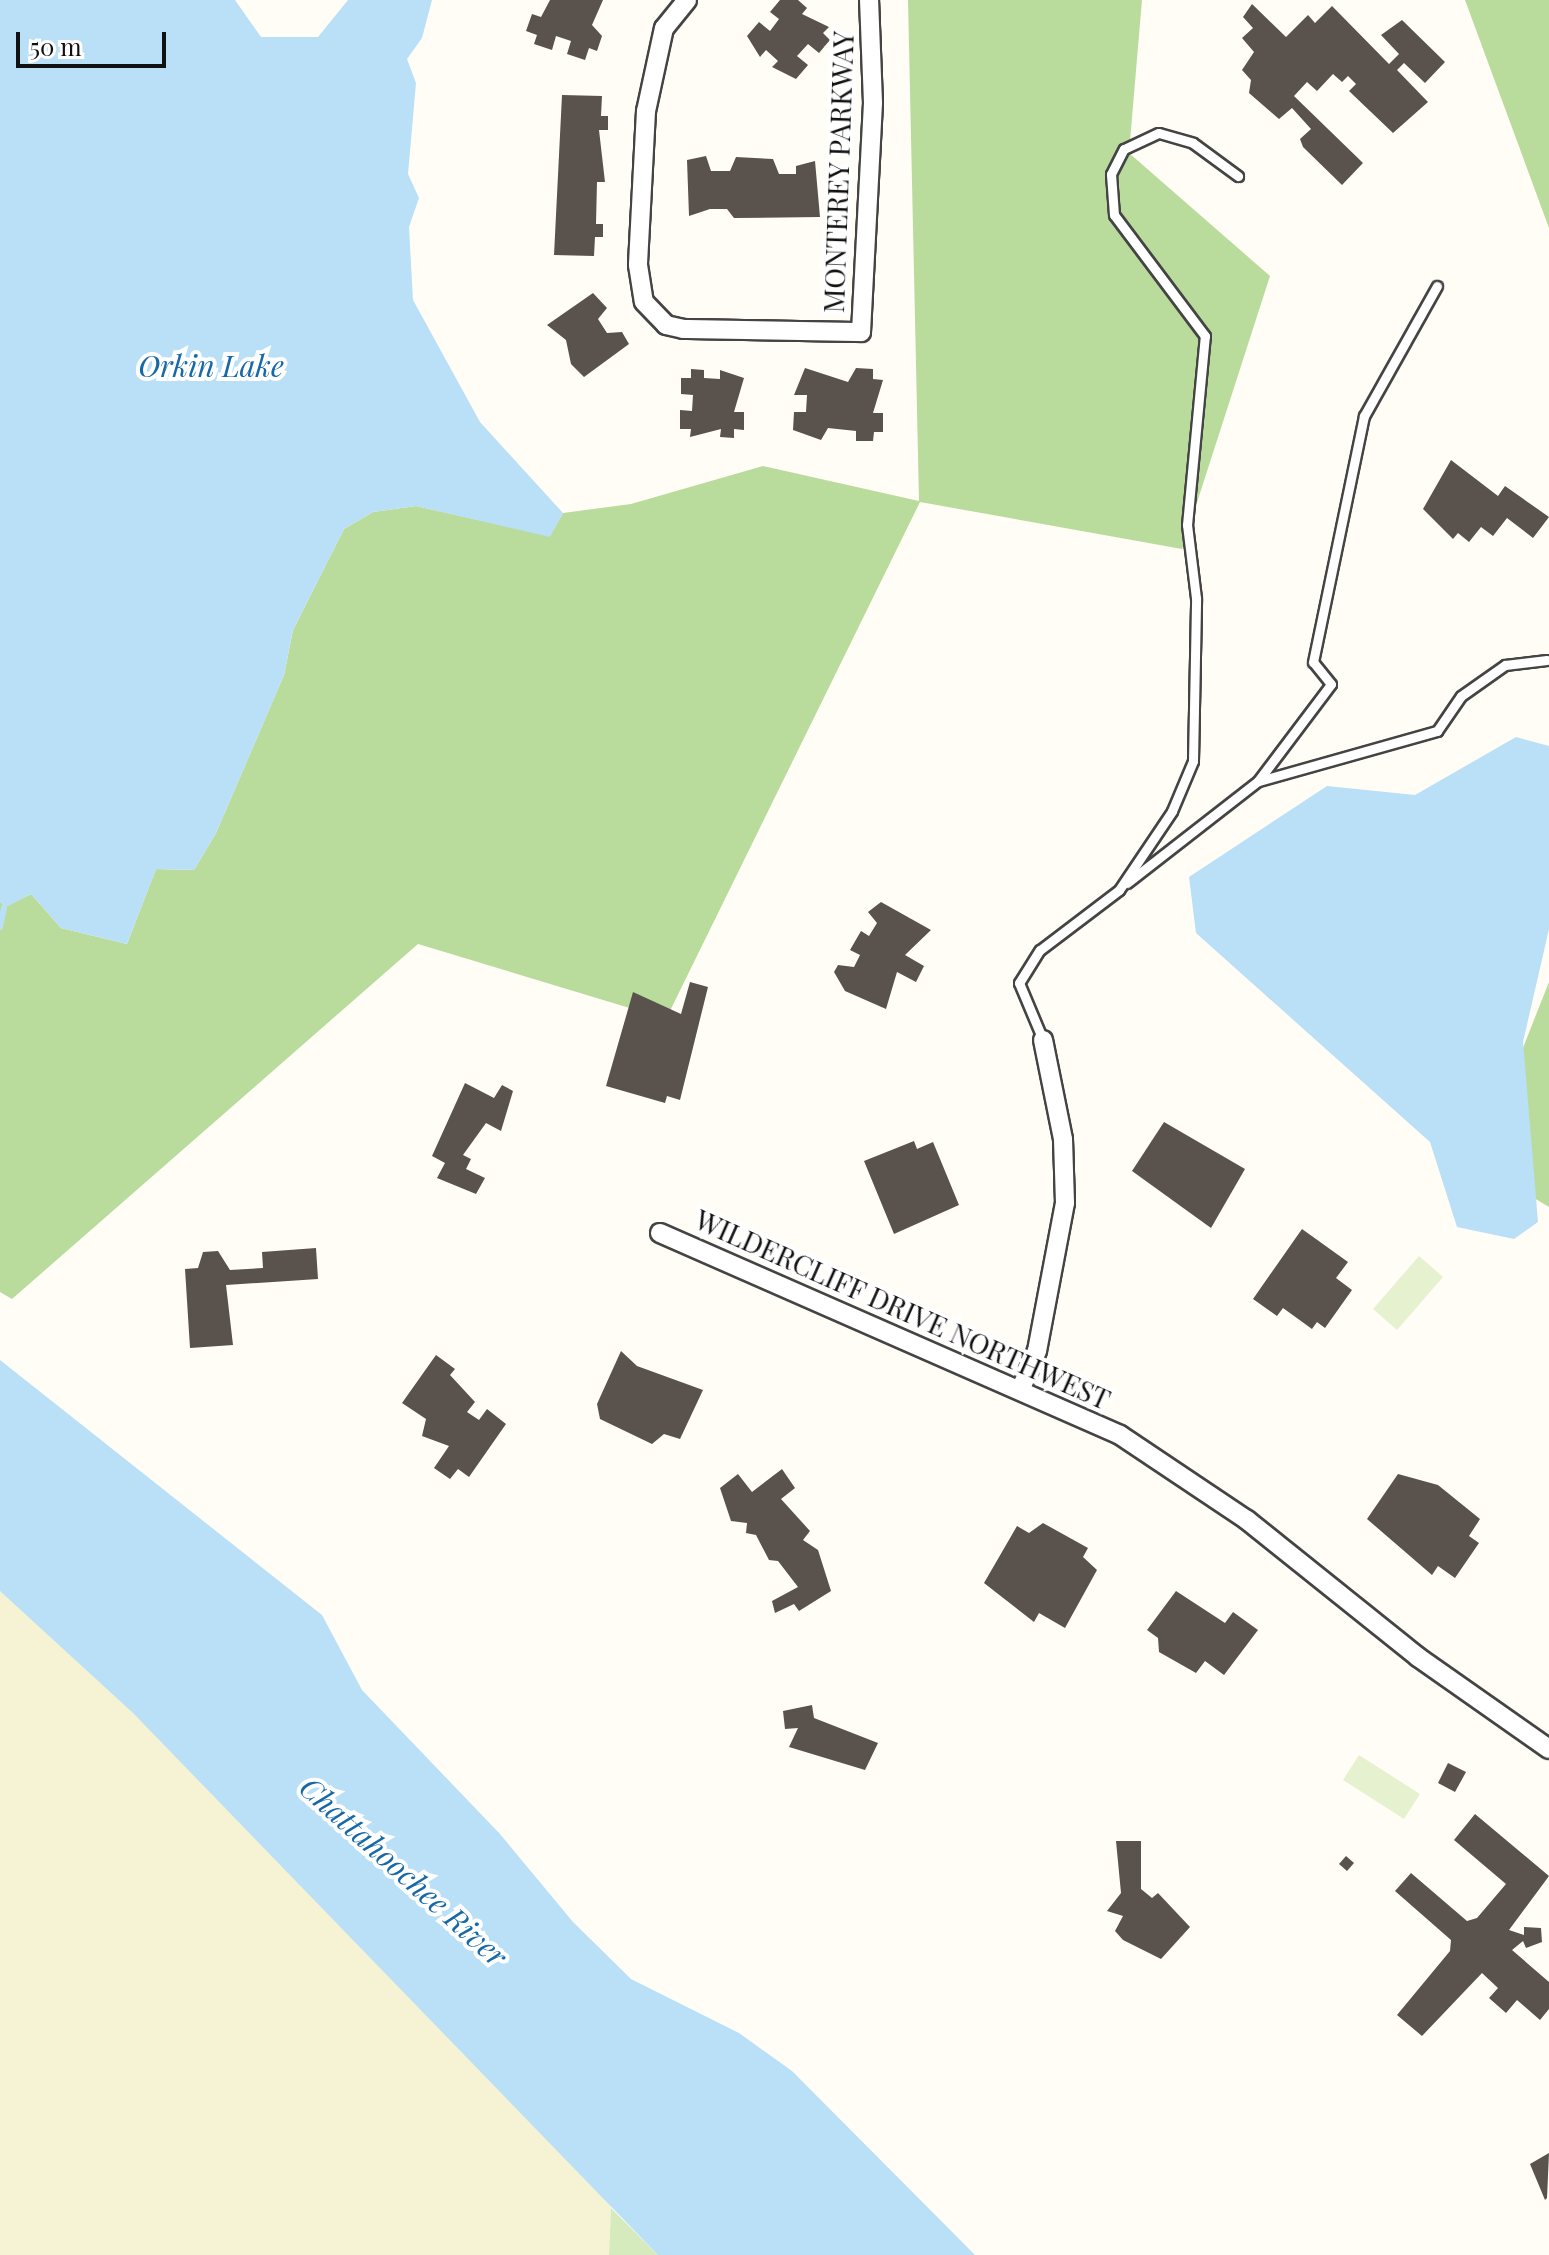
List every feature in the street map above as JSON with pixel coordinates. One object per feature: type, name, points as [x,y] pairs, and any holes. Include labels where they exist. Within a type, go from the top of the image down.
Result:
[{"type":"street","name":"MONTEREY PARKWAY","points":[[687,0],[664,28],[646,111],[638,265],[644,302],[666,325],[683,329],[861,332],[873,103],[869,0]]},
{"type":"street","points":[[1022,1386],[1037,1351],[1065,1203],[1063,1139],[1043,1040]]},
{"type":"street","name":"WILDERCLIFF DRIVE NORTHWEST","points":[[660,1233],[1022,1386],[1120,1435],[1224,1504],[1418,1657],[1549,1749]]},
{"type":"lane","points":[[1119,890],[1172,811],[1193,761],[1196,598],[1187,525],[1205,336],[1114,215],[1111,174],[1124,149],[1159,133],[1193,143],[1238,176]]},
{"type":"lane","points":[[1043,1040],[1019,983],[1040,950],[1258,781],[1331,684],[1313,662],[1364,416],[1437,286]]},
{"type":"lane","points":[[1258,781],[1437,731],[1461,696],[1505,665],[1547,660]]},
{"type":"shaded area","points":[[0,1591],[80,1630],[593,2135],[611,2208],[609,2255],[0,2255]]},
{"type":"green space","points":[[908,0],[1142,0],[1129,153],[1270,276],[1182,549],[920,502],[666,1019],[418,944],[12,1299],[0,1292],[0,901],[5,907],[31,894],[61,928],[127,944],[156,869],[194,870],[216,833],[284,675],[293,630],[344,529],[373,512],[416,506],[550,536],[563,513],[631,504],[763,466],[919,501]]},
{"type":"green space","points":[[1465,0],[1549,0],[1549,228]]},
{"type":"green space","points":[[1549,982],[1549,1207],[1477,1164]]},
{"type":"green space","points":[[1419,1256],[1443,1277],[1397,1330],[1373,1309]]},
{"type":"green space","points":[[1359,1755],[1420,1794],[1404,1819],[1343,1780]]},
{"type":"green space","points":[[611,2208],[658,2255],[609,2255]]},
{"type":"water","name":"Orkin Lake","points":[[0,0],[235,0],[261,37],[318,37],[348,0],[432,0],[422,38],[407,59],[416,83],[408,174],[419,198],[409,227],[413,300],[480,422],[563,513],[550,537],[416,506],[373,512],[344,529],[293,630],[284,675],[216,833],[194,870],[156,869],[127,944],[61,928],[31,894],[4,908],[0,901]]},
{"type":"water","points":[[1516,737],[1549,746],[1549,929],[1523,1042],[1538,1222],[1514,1239],[1457,1227],[1430,1142],[1196,933],[1189,877],[1327,786],[1415,795]]},
{"type":"water","name":"Chattahoochee River","points":[[0,1360],[322,1615],[362,1690],[500,1834],[573,1922],[631,1979],[739,2033],[792,2071],[975,2255],[658,2255],[133,1713],[0,1591]]},
{"type":"building","points":[[550,0],[603,0],[592,25],[602,36],[597,51],[589,48],[585,60],[567,54],[571,41],[556,36],[552,50],[534,44],[537,35],[526,31],[532,14],[541,17]]},
{"type":"building","points":[[780,0],[798,0],[807,8],[802,14],[829,27],[823,33],[830,40],[819,53],[808,44],[797,56],[808,65],[796,79],[772,67],[778,61],[766,50],[760,57],[747,36],[759,22],[770,31],[779,19],[770,12]]},
{"type":"building","points":[[1252,4],[1286,37],[1308,15],[1315,23],[1332,6],[1389,64],[1399,54],[1381,35],[1402,20],[1445,62],[1425,83],[1404,63],[1397,70],[1428,102],[1393,133],[1349,91],[1356,84],[1348,76],[1342,82],[1333,74],[1317,91],[1307,82],[1294,96],[1363,163],[1342,185],[1303,147],[1300,139],[1311,129],[1292,108],[1279,119],[1249,93],[1251,80],[1242,70],[1254,52],[1242,38],[1253,28],[1243,17]]},
{"type":"building","points":[[562,95],[602,96],[601,116],[608,116],[608,130],[599,130],[605,182],[597,182],[596,224],[603,224],[603,237],[595,237],[594,256],[554,255]]},
{"type":"building","points":[[706,156],[711,171],[730,171],[736,157],[773,159],[779,174],[796,174],[796,166],[815,161],[820,217],[734,218],[727,209],[710,209],[689,216],[687,160]]},
{"type":"building","points":[[593,293],[607,308],[598,319],[607,333],[622,332],[629,344],[584,377],[571,364],[566,340],[547,325]]},
{"type":"building","points":[[805,368],[848,382],[856,368],[873,369],[873,379],[883,380],[873,413],[883,413],[883,432],[874,432],[873,441],[856,441],[856,431],[828,428],[821,440],[793,430],[794,412],[806,412],[807,395],[794,395]]},
{"type":"building","points":[[691,369],[704,370],[704,378],[720,379],[720,370],[744,378],[734,412],[744,412],[744,430],[734,429],[734,438],[720,437],[721,429],[690,437],[691,429],[680,429],[680,410],[692,411],[693,395],[681,394],[681,378],[691,378]]},
{"type":"building","points":[[1451,460],[1498,496],[1505,486],[1549,517],[1533,538],[1507,518],[1493,536],[1481,527],[1469,542],[1458,533],[1453,539],[1423,509]]},
{"type":"building","points":[[881,902],[931,930],[905,955],[924,966],[916,982],[897,972],[886,1009],[845,991],[834,972],[838,965],[854,967],[860,955],[850,950],[861,931],[869,936],[877,923],[868,912]]},
{"type":"building","points":[[690,982],[708,987],[680,1100],[667,1096],[665,1103],[606,1086],[633,992],[681,1014]]},
{"type":"building","points":[[465,1083],[494,1098],[502,1085],[513,1091],[501,1131],[486,1123],[463,1155],[471,1159],[466,1169],[485,1178],[476,1194],[437,1178],[445,1163],[432,1156]]},
{"type":"building","points":[[1164,1122],[1245,1169],[1211,1228],[1132,1171]]},
{"type":"building","points":[[914,1141],[917,1149],[933,1142],[959,1205],[894,1234],[864,1161]]},
{"type":"building","points":[[1302,1229],[1348,1262],[1336,1278],[1352,1290],[1325,1328],[1317,1322],[1312,1329],[1283,1308],[1277,1316],[1253,1299]]},
{"type":"building","points":[[316,1248],[318,1279],[226,1285],[233,1345],[190,1348],[185,1269],[198,1268],[203,1252],[218,1251],[230,1270],[263,1268],[262,1252]]},
{"type":"building","points":[[621,1351],[637,1366],[703,1390],[680,1439],[664,1434],[652,1444],[600,1419],[597,1404]]},
{"type":"building","points":[[436,1355],[455,1369],[450,1375],[475,1402],[467,1412],[479,1420],[487,1409],[506,1424],[469,1477],[458,1469],[450,1479],[434,1468],[449,1446],[422,1436],[426,1419],[402,1403]]},
{"type":"building","points":[[782,1469],[795,1488],[781,1499],[810,1531],[803,1540],[818,1550],[831,1591],[799,1611],[794,1604],[775,1613],[772,1601],[798,1587],[778,1561],[769,1560],[756,1535],[746,1533],[747,1523],[731,1521],[720,1488],[738,1474],[752,1492]]},
{"type":"building","points":[[1398,1474],[1438,1485],[1480,1519],[1469,1536],[1479,1543],[1455,1578],[1438,1566],[1432,1575],[1367,1519]]},
{"type":"building","points":[[1043,1523],[1088,1548],[1083,1557],[1097,1570],[1065,1628],[1039,1613],[1034,1622],[984,1583],[1017,1526],[1029,1533]]},
{"type":"building","points":[[1176,1591],[1225,1623],[1233,1612],[1258,1630],[1224,1675],[1205,1661],[1196,1673],[1159,1652],[1158,1638],[1147,1630]]},
{"type":"building","points":[[812,1705],[814,1718],[878,1743],[865,1770],[789,1747],[798,1728],[785,1729],[783,1711]]},
{"type":"building","points":[[1448,1763],[1466,1772],[1455,1792],[1438,1783]]},
{"type":"building","points":[[1475,1814],[1549,1876],[1509,1930],[1524,1935],[1524,1927],[1541,1928],[1542,1942],[1526,1948],[1523,1941],[1512,1950],[1549,1982],[1549,2009],[1540,2020],[1517,2000],[1506,2013],[1489,1998],[1498,1988],[1482,1973],[1422,2036],[1397,2015],[1450,1951],[1451,1940],[1395,1891],[1411,1873],[1467,1921],[1477,1918],[1506,1884],[1454,1840]]},
{"type":"building","points":[[1116,1841],[1141,1841],[1141,1889],[1152,1898],[1158,1893],[1190,1927],[1161,1959],[1123,1940],[1115,1931],[1123,1916],[1107,1911],[1121,1893]]},
{"type":"building","points":[[1346,1856],[1354,1863],[1347,1871],[1339,1864]]},
{"type":"building","points":[[1549,2153],[1547,2198],[1545,2200],[1530,2164]]},
{"type":"waterway","points":[[0,927],[4,908]]}]
